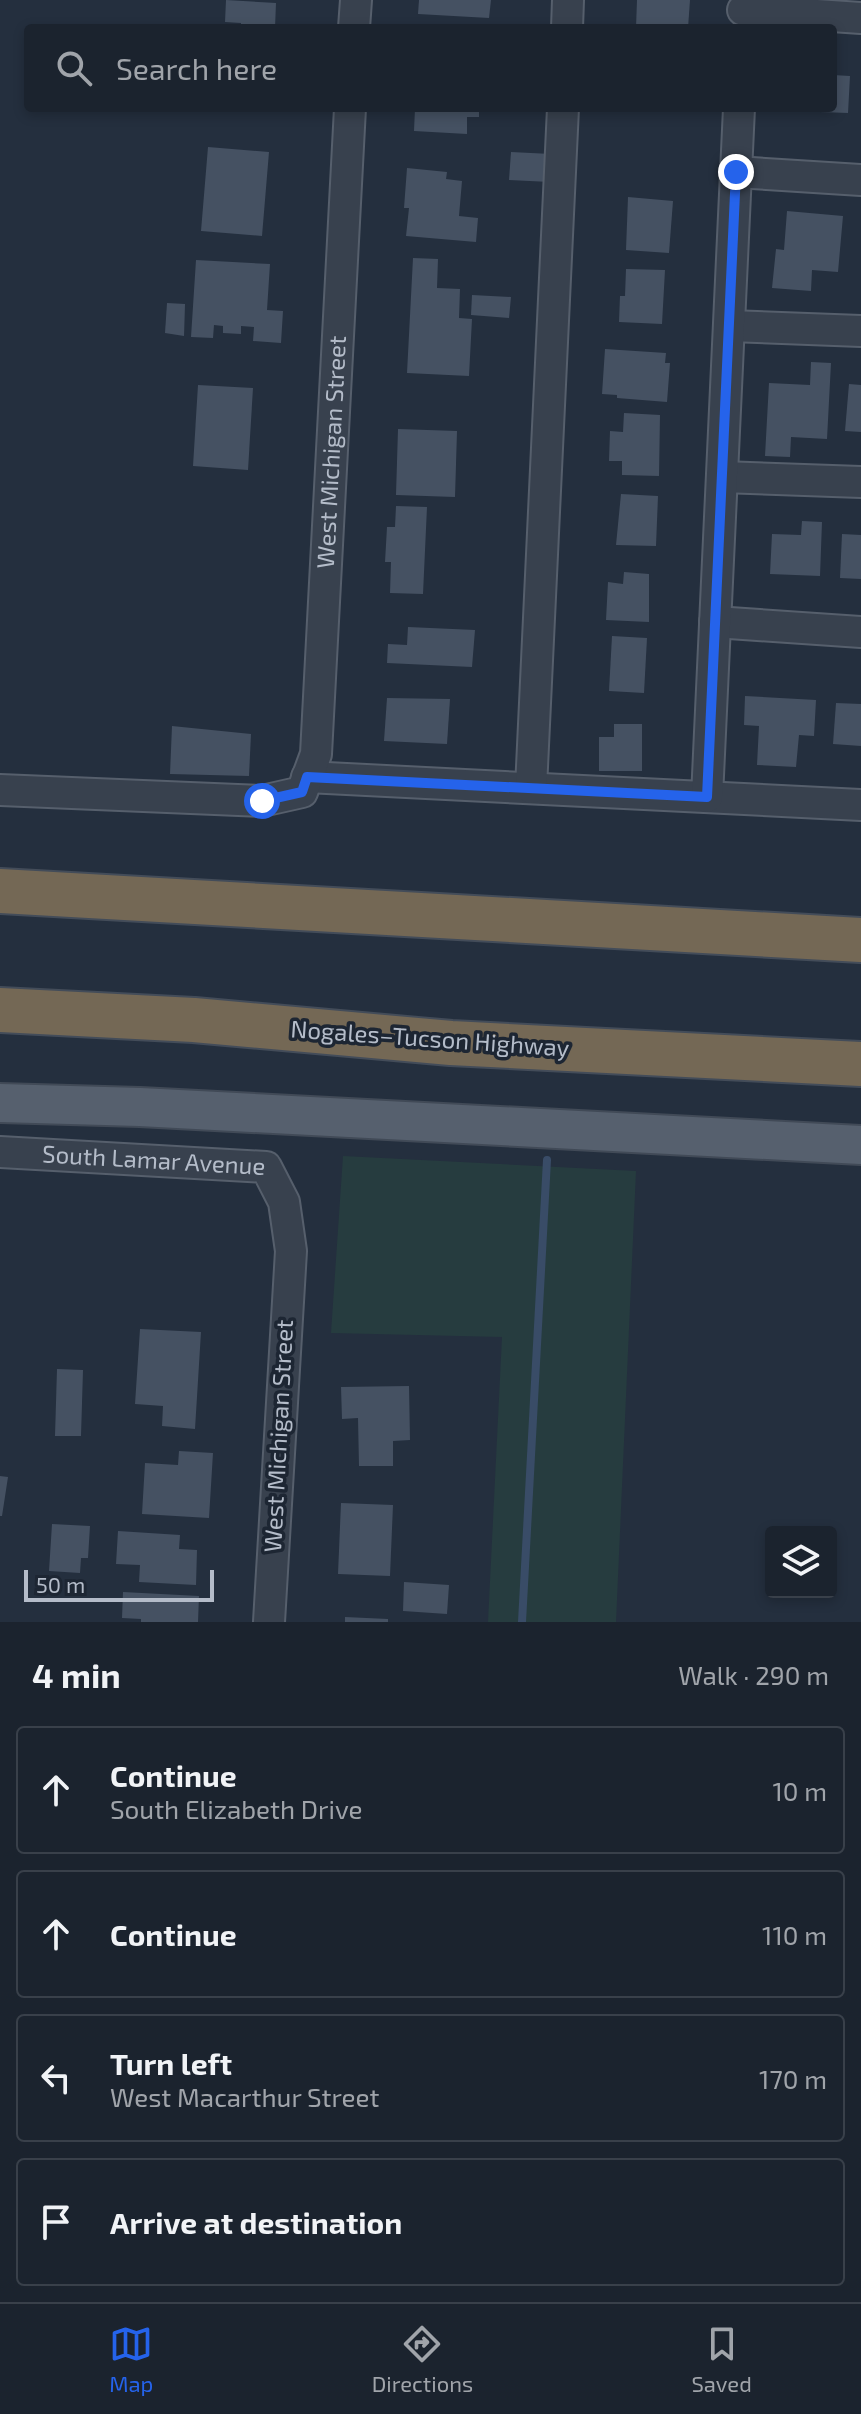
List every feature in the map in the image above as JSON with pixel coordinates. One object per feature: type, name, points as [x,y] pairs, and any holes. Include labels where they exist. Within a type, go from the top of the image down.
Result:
[{"type":"highway","points":[[0,891],[861,940]]},
{"type":"highway","name":"Nogales–Tucson Highway","points":[[0,1010],[194,1020],[451,1043],[861,1064]]},
{"type":"main road","points":[[0,1103],[219,1111],[861,1145]]},
{"type":"street","points":[[354,24],[356,0]]},
{"type":"street","points":[[567,24],[568,0]]},
{"type":"street","points":[[743,13],[861,18]]},
{"type":"street","name":"West Michigan Street","points":[[304,784],[316,754],[350,112]]},
{"type":"street","points":[[531,788],[563,112]]},
{"type":"street","points":[[707,797],[739,112]]},
{"type":"street","points":[[736,172],[861,180]]},
{"type":"street","points":[[730,326],[861,331]]},
{"type":"street","points":[[722,477],[861,482]]},
{"type":"street","points":[[715,622],[861,632]]},
{"type":"street","points":[[0,790],[262,801],[304,784],[531,788],[861,805]]},
{"type":"street","name":"South Lamar Avenue","points":[[0,1152],[266,1167],[284,1202],[291,1251]]},
{"type":"street","name":"West Michigan Street","points":[[269,1622],[291,1251]]},
{"type":"green space","points":[[343,1156],[636,1171],[616,1622],[488,1622],[502,1337],[331,1333]]},
{"type":"building","points":[[226,0],[276,3],[275,24],[225,22]]},
{"type":"building","points":[[419,0],[491,0],[489,18],[418,14]]},
{"type":"building","points":[[637,0],[690,0],[688,24],[636,24]]},
{"type":"building","points":[[837,75],[850,76],[848,113],[820,112],[837,112]]},
{"type":"building","points":[[415,112],[479,112],[479,117],[467,117],[467,134],[414,131]]},
{"type":"building","points":[[208,147],[269,152],[262,236],[201,231]]},
{"type":"building","points":[[511,152],[551,154],[550,182],[509,180]]},
{"type":"building","points":[[407,168],[447,172],[446,179],[462,181],[459,216],[478,218],[476,242],[406,236],[409,208],[404,208]]},
{"type":"building","points":[[628,197],[673,201],[669,253],[626,250]]},
{"type":"building","points":[[787,211],[843,216],[838,272],[812,270],[811,291],[772,288],[776,249],[784,250]]},
{"type":"building","points":[[413,258],[438,259],[437,288],[460,289],[459,318],[472,319],[469,376],[407,373]]},
{"type":"building","points":[[196,260],[270,264],[267,310],[283,311],[281,343],[253,341],[254,327],[241,326],[241,334],[223,333],[223,326],[214,325],[213,338],[191,337]]},
{"type":"building","points":[[626,269],[665,270],[662,324],[619,322],[620,296],[625,296]]},
{"type":"building","points":[[472,295],[511,297],[509,318],[471,315]]},
{"type":"building","points":[[167,303],[185,304],[184,336],[165,333]]},
{"type":"building","points":[[605,349],[666,353],[665,363],[670,363],[667,402],[602,394]]},
{"type":"building","points":[[811,362],[831,363],[827,439],[791,437],[790,457],[765,456],[769,383],[810,385]]},
{"type":"building","points":[[849,384],[861,385],[861,432],[845,431]]},
{"type":"building","points":[[198,385],[253,388],[248,470],[193,466]]},
{"type":"building","points":[[624,413],[660,415],[659,476],[622,475],[622,461],[609,461],[610,431],[623,432]]},
{"type":"building","points":[[398,429],[457,431],[455,497],[396,495]]},
{"type":"building","points":[[621,494],[658,496],[656,546],[616,545]]},
{"type":"building","points":[[396,506],[427,507],[423,594],[390,593],[391,562],[385,562],[387,527],[395,527]]},
{"type":"building","points":[[802,521],[822,522],[820,576],[770,574],[772,534],[801,535]]},
{"type":"building","points":[[842,534],[861,535],[861,579],[840,578]]},
{"type":"building","points":[[624,572],[649,574],[649,622],[606,620],[608,582],[623,584]]},
{"type":"building","points":[[408,627],[475,630],[472,667],[387,663],[388,644],[407,645]]},
{"type":"building","points":[[612,636],[647,638],[644,693],[609,691]]},
{"type":"building","points":[[745,696],[816,700],[814,736],[799,735],[796,767],[757,765],[759,726],[744,725]]},
{"type":"building","points":[[387,698],[450,699],[447,744],[384,741]]},
{"type":"building","points":[[836,703],[861,704],[861,746],[833,744]]},
{"type":"building","points":[[614,724],[642,724],[642,771],[599,771],[599,737],[614,737]]},
{"type":"building","points":[[172,726],[251,734],[249,776],[170,774]]},
{"type":"building","points":[[140,1329],[201,1332],[195,1429],[162,1426],[163,1406],[135,1404]]},
{"type":"building","points":[[57,1369],[83,1370],[81,1436],[55,1436]]},
{"type":"building","points":[[409,1386],[410,1440],[393,1441],[393,1466],[359,1466],[358,1418],[342,1419],[341,1387]]},
{"type":"building","points":[[179,1451],[213,1453],[209,1518],[142,1514],[145,1463],[178,1465]]},
{"type":"building","points":[[0,1476],[8,1477],[2,1516],[0,1516]]},
{"type":"building","points":[[341,1503],[393,1505],[390,1576],[338,1574]]},
{"type":"building","points":[[52,1524],[90,1526],[88,1558],[81,1558],[80,1573],[49,1571]]},
{"type":"building","points":[[118,1531],[180,1535],[179,1549],[197,1550],[196,1585],[139,1582],[140,1565],[116,1564]]},
{"type":"building","points":[[404,1582],[449,1585],[447,1614],[403,1611]]},
{"type":"building","points":[[123,1592],[199,1596],[198,1622],[141,1622],[141,1619],[122,1618]]},
{"type":"building","points":[[345,1617],[388,1619],[388,1622],[345,1622]]},
{"type":"waterway","points":[[522,1622],[547,1160]]},
{"type":"route","points":[[262,801],[302,792],[307,777],[707,797],[736,172]]}]
